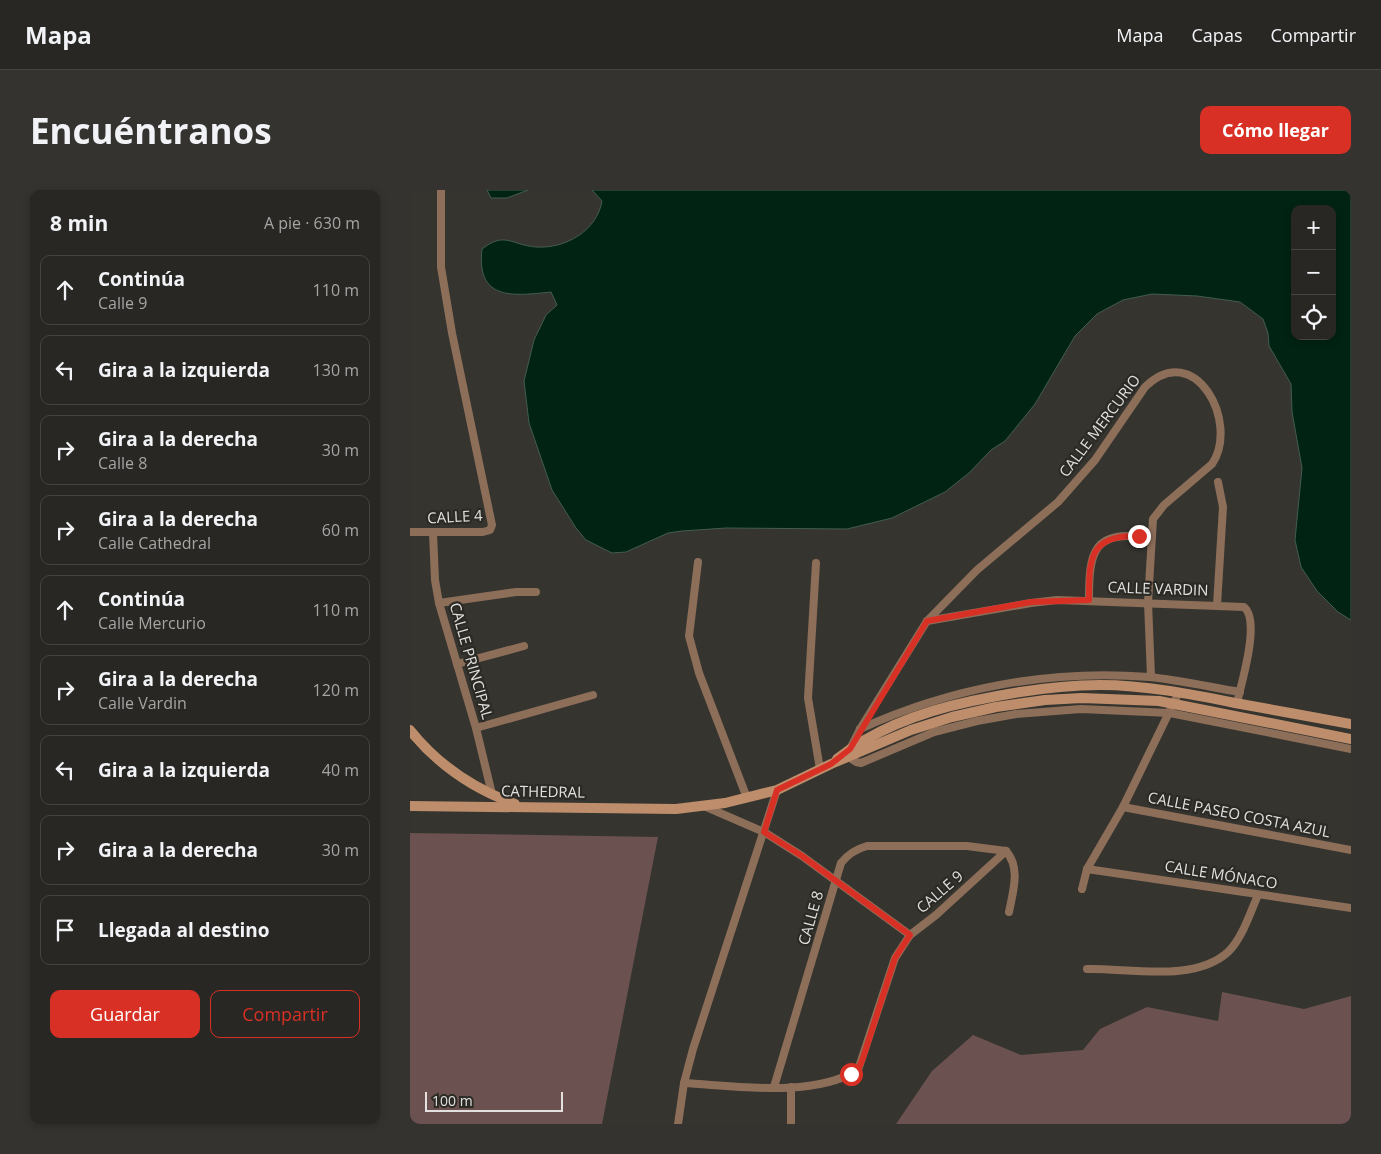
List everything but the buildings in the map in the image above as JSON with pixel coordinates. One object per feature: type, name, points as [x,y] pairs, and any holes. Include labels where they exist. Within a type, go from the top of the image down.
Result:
[{"type":"street","name":"CALLE 4","points":[[410,532],[433,533],[490,530],[492,518],[452,333],[441,267],[441,190]]},
{"type":"street","name":"CALLE MERCURIO","points":[[850,753],[860,729],[927,621],[977,570],[1064,496],[1095,460],[1145,387],[1155,377],[1174,372],[1190,375],[1202,382],[1211,395],[1220,428],[1220,448],[1212,464],[1156,513],[1151,525],[1148,602],[1150,678]]},
{"type":"street","points":[[1217,605],[1223,507],[1218,482]]},
{"type":"street","name":"CALLE PRINCIPAL","points":[[433,533],[435,580],[440,603],[476,728],[492,794]]},
{"type":"street","points":[[1089,600],[1089,568],[1096,548],[1102,543],[1118,537],[1150,538]]},
{"type":"street","points":[[698,562],[688,636],[699,673],[747,798]]},
{"type":"street","points":[[816,563],[808,698],[820,769]]},
{"type":"street","points":[[440,603],[516,592],[536,592]]},
{"type":"street","name":"CALLE VARDIN","points":[[927,621],[1031,602],[1089,600],[1239,606],[1248,611],[1251,628],[1240,692]]},
{"type":"street","points":[[457,664],[524,646]]},
{"type":"street","points":[[860,729],[932,700],[1007,684],[1078,677],[1150,678],[1240,692],[1237,703]]},
{"type":"street","points":[[850,753],[907,719],[969,701],[1025,691],[1078,686],[1140,688],[1179,692],[1351,724]]},
{"type":"street","points":[[1082,889],[1087,869],[1123,807],[1179,692]]},
{"type":"street","points":[[476,728],[593,694]]},
{"type":"street","points":[[850,753],[952,717],[996,707],[1073,698],[1127,700],[1351,739]]},
{"type":"street","points":[[850,753],[856,762],[861,763],[934,732],[1016,714],[1081,709],[1172,708],[1351,749]]},
{"type":"street","points":[[410,730],[435,757],[452,771],[492,794],[523,807]]},
{"type":"street","name":"CATHEDRAL","points":[[410,806],[676,809],[704,806],[777,790],[850,753]]},
{"type":"street","points":[[678,1124],[684,1084],[777,790]]},
{"type":"street","points":[[704,806],[764,832],[836,880],[910,935]]},
{"type":"street","name":"CALLE PASEO COSTA AZUL","points":[[1123,807],[1351,850]]},
{"type":"street","name":"CALLE 8","points":[[774,1087],[836,880],[846,857],[859,848],[867,846],[967,846],[1006,851]]},
{"type":"street","points":[[1006,851],[1011,856],[1015,871],[1009,912]]},
{"type":"street","name":"CALLE 9","points":[[791,1086],[829,1082],[858,1070],[895,958],[910,935],[936,915],[1006,851]]},
{"type":"street","name":"CALLE MÓNACO","points":[[1087,869],[1351,908]]},
{"type":"street","points":[[1087,969],[1163,973],[1212,962],[1228,952],[1234,944],[1258,895]]},
{"type":"street","points":[[684,1084],[791,1086],[791,1124]]},
{"type":"shaded area","points":[[487,190],[528,190],[507,198],[491,198]]},
{"type":"shaded area","points":[[592,190],[1351,190],[1351,620],[1338,612],[1317,591],[1301,567],[1295,540],[1302,468],[1292,412],[1291,384],[1269,346],[1268,333],[1263,319],[1240,302],[1197,296],[1152,294],[1123,300],[1097,314],[1075,336],[1035,404],[1005,441],[991,450],[969,473],[945,492],[892,518],[847,529],[726,528],[682,531],[668,533],[626,552],[612,553],[586,540],[576,528],[552,490],[529,423],[524,381],[534,340],[546,315],[557,305],[551,292],[511,294],[500,292],[491,287],[485,278],[482,266],[482,249],[503,240],[536,247],[558,245],[578,236],[587,229],[599,212],[602,201]]},
{"type":"shaded area","points":[[410,833],[658,837],[602,1124],[410,1124]]},
{"type":"shaded area","points":[[1222,992],[1304,1009],[1351,996],[1351,1124],[896,1124],[932,1071],[973,1035],[1021,1055],[1083,1050],[1100,1029],[1147,1007],[1218,1021]]},
{"type":"route","points":[[851,1074],[858,1070],[895,958],[904,941],[910,935],[802,856],[764,832],[777,790],[831,764],[850,749],[860,729],[927,621],[1031,602],[1089,600],[1089,568],[1096,548],[1102,543],[1118,537],[1139,536]]}]
